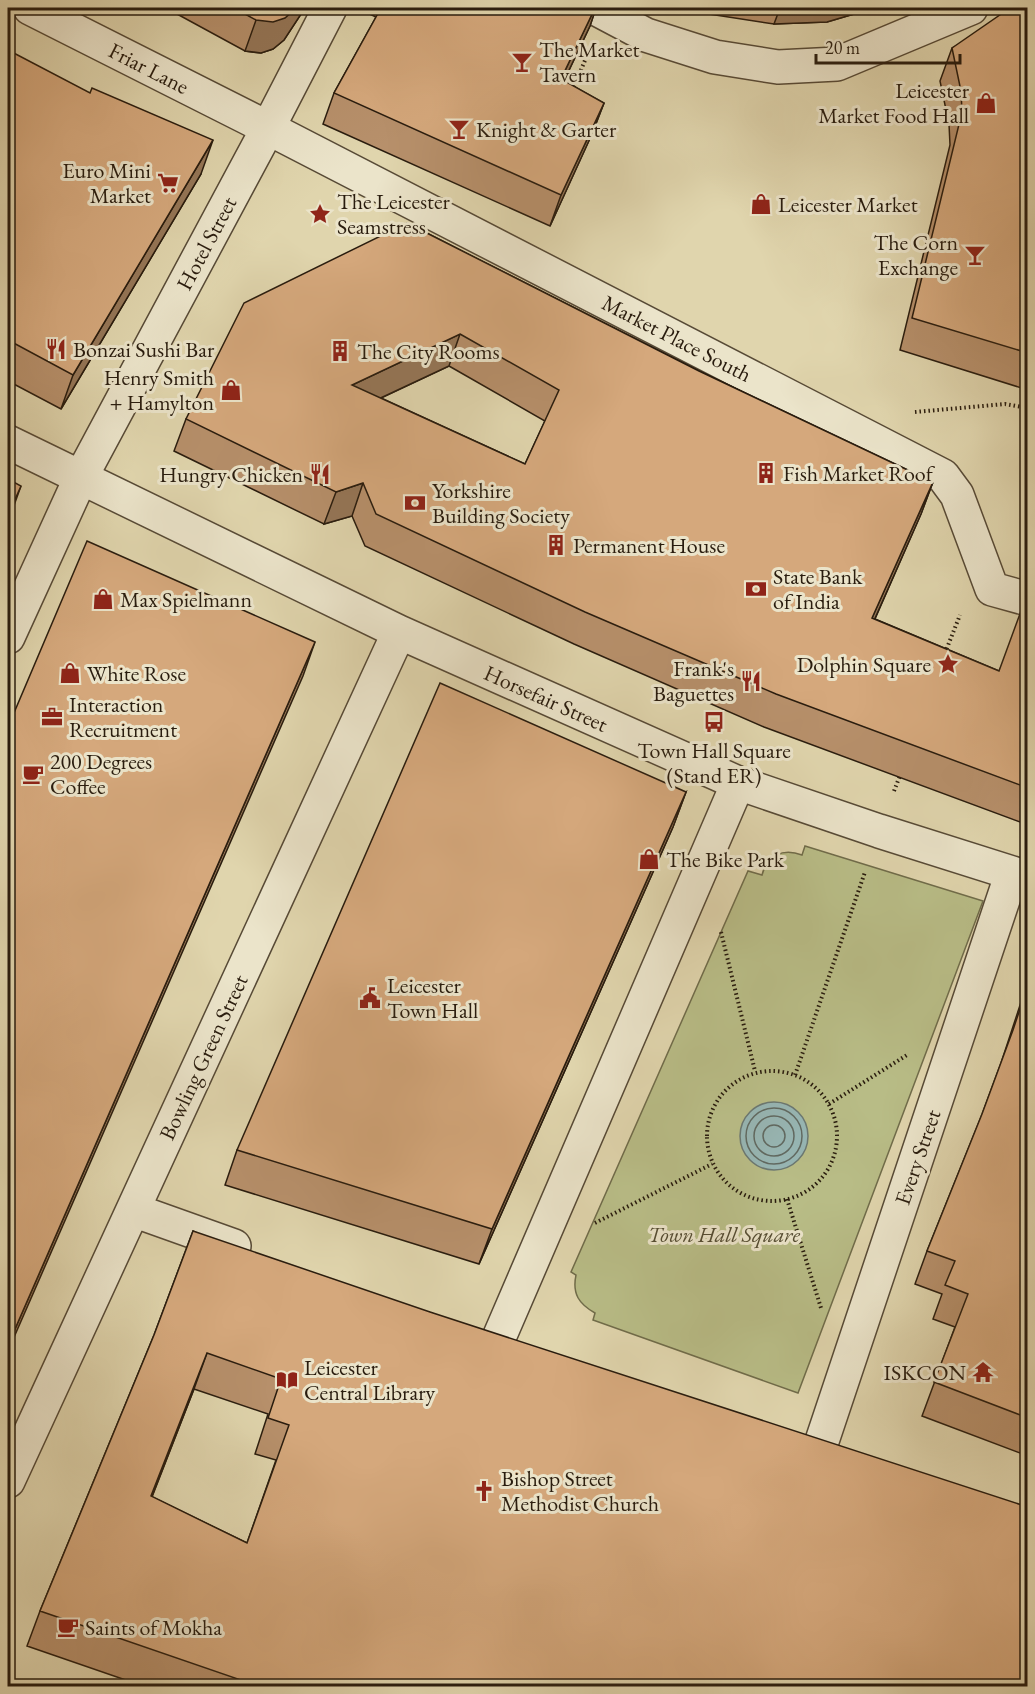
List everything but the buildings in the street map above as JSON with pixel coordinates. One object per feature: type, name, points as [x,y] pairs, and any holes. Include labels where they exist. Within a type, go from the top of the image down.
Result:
[{"type":"street","name":"Friar Lane","points":[[30,8],[268,128]]},
{"type":"street","name":"Hotel Street","points":[[8,637],[81,477],[330,8]]},
{"type":"street","points":[[600,10],[646,35],[715,57],[778,67],[837,64],[971,8]]},
{"type":"street","name":"Market Place South","points":[[268,128],[943,476],[957,495],[992,589],[1028,599]]},
{"type":"street","name":"Horsefair Street","points":[[8,442],[399,632],[738,783],[879,831],[1020,875]]},
{"type":"street","name":"Bowling Green Street","points":[[8,1481],[399,632]]},
{"type":"street","points":[[498,1340],[738,783]]},
{"type":"street","name":"Every Street","points":[[855,1452],[811,1438],[858,1332],[956,1039],[1020,875]]},
{"type":"street","points":[[133,1210],[266,1257]]},
{"type":"street","points":[[465,1328],[532,1350]]},
{"type":"path","points":[[570,96],[600,10]]},
{"type":"path","points":[[904,413],[1005,404],[1028,408]]},
{"type":"path","points":[[944,657],[981,558]]},
{"type":"path","points":[[795,1075],[903,766]]},
{"type":"path","points":[[686,903],[717,914],[755,1071]]},
{"type":"path","points":[[829,1104],[940,1034],[956,1039]]},
{"type":"path","points":[[769,1070],[795,1075],[804,1078],[829,1104],[836,1123],[837,1143],[832,1162],[821,1179],[806,1192],[787,1199],[765,1201],[743,1195],[725,1182],[712,1164],[707,1146],[706,1128],[711,1110],[721,1094],[734,1081],[755,1071],[769,1070]]},
{"type":"path","points":[[546,1229],[567,1238],[712,1164]]},
{"type":"path","points":[[787,1199],[825,1320],[858,1332]]},
{"type":"green space","name":"Town Hall Square","points":[[805,846],[983,901],[798,1393],[593,1320],[595,1313],[578,1298],[575,1288],[576,1275],[571,1272],[748,871],[762,875],[764,868],[772,858],[788,852],[802,855]]},
{"type":"water","points":[[774,1102],[787,1105],[798,1112],[805,1123],[808,1136],[805,1149],[798,1160],[787,1167],[774,1170],[761,1167],[750,1160],[743,1149],[740,1136],[743,1123],[750,1112],[761,1105]]},
{"type":"place","name":"The Market Tavern","points":[[522,62]]},
{"type":"place","name":"Leicester Market Food Hall","points":[[986,103]]},
{"type":"place","name":"Knight & Garter","points":[[459,129]]},
{"type":"place","name":"Euro Mini Market","points":[[168,183]]},
{"type":"place","name":"Leicester Market","points":[[761,204]]},
{"type":"place","name":"The Leicester Seamstress","points":[[320,214]]},
{"type":"place","name":"The Corn Exchange","points":[[975,255]]},
{"type":"place","name":"Bonzai Sushi Bar","points":[[56,349]]},
{"type":"place","name":"The City Rooms","points":[[340,351]]},
{"type":"place","name":"Henry Smith + Hamylton","points":[[231,390]]},
{"type":"place","name":"Fish Market Roof","points":[[766,473]]},
{"type":"place","name":"Hungry Chicken","points":[[320,474]]},
{"type":"place","name":"Yorkshire Building Society","points":[[415,503]]},
{"type":"place","name":"Permanent House","points":[[556,545]]},
{"type":"place","name":"State Bank of India","points":[[756,589]]},
{"type":"place","name":"Max Spielmann","points":[[103,599]]},
{"type":"place","name":"Dolphin Square","points":[[948,664]]},
{"type":"place","name":"White Rose","points":[[70,673]]},
{"type":"place","name":"Frank's Baguettes","points":[[751,681]]},
{"type":"place","name":"Interaction Recruitment","points":[[52,717]]},
{"type":"place","name":"Town Hall Square (Stand ER)","points":[[714,722]]},
{"type":"place","name":"200 Degrees Coffee","points":[[33,774]]},
{"type":"place","name":"The Bike Park","points":[[649,859]]},
{"type":"place","name":"Leicester Town Hall","points":[[370,998]]},
{"type":"place","name":"ISKCON","points":[[983,1372]]},
{"type":"place","name":"Leicester Central Library","points":[[287,1380]]},
{"type":"place","name":"Bishop Street Methodist Church","points":[[484,1491]]},
{"type":"place","name":"Saints of Mokha","points":[[68,1627]]}]
